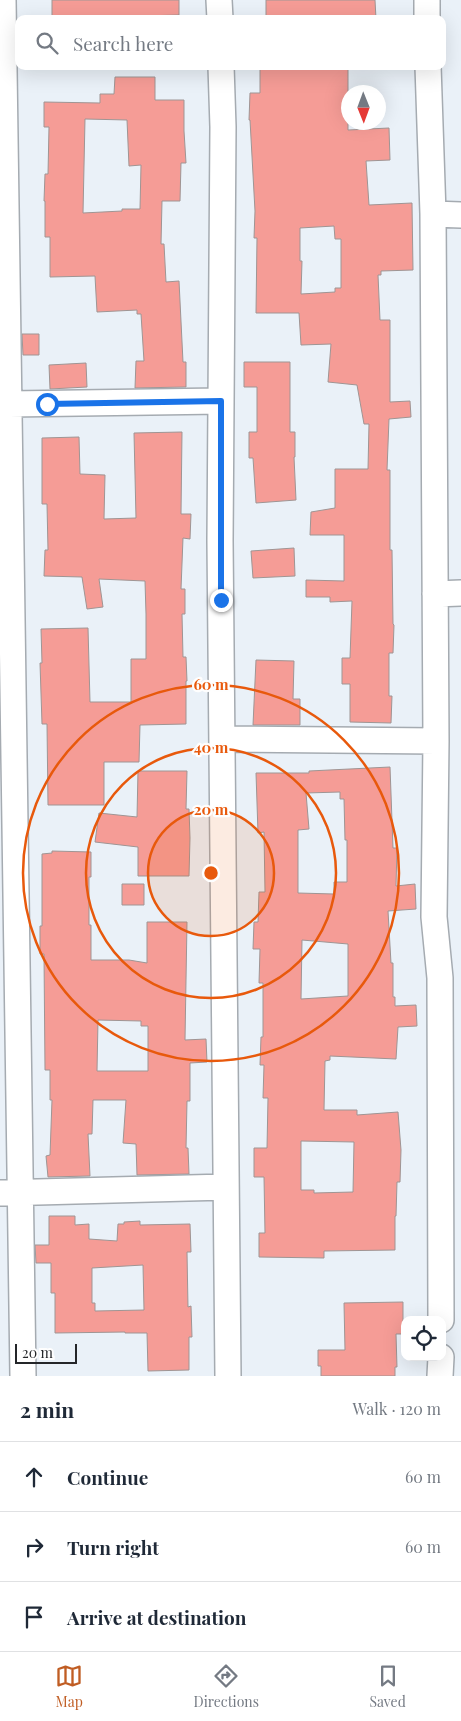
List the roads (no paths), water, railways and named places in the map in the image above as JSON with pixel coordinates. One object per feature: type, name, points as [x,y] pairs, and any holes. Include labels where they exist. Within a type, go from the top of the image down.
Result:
[{"type":"street","points":[[3,0],[9,404],[6,582],[10,1193],[22,1376]]},
{"type":"street","points":[[219,0],[220,15]]},
{"type":"street","points":[[427,0],[427,15]]},
{"type":"street","points":[[221,70],[223,127],[220,551],[228,1376]]},
{"type":"street","points":[[428,70],[433,214],[436,742],[434,917],[440,978],[441,1316]]},
{"type":"street","points":[[433,214],[461,215]]},
{"type":"street","points":[[9,404],[221,401]]},
{"type":"street","points":[[435,594],[461,593]]},
{"type":"street","points":[[222,739],[436,742]]},
{"type":"street","points":[[10,1193],[226,1187]]},
{"type":"street","points":[[440,1361],[440,1376]]}]
